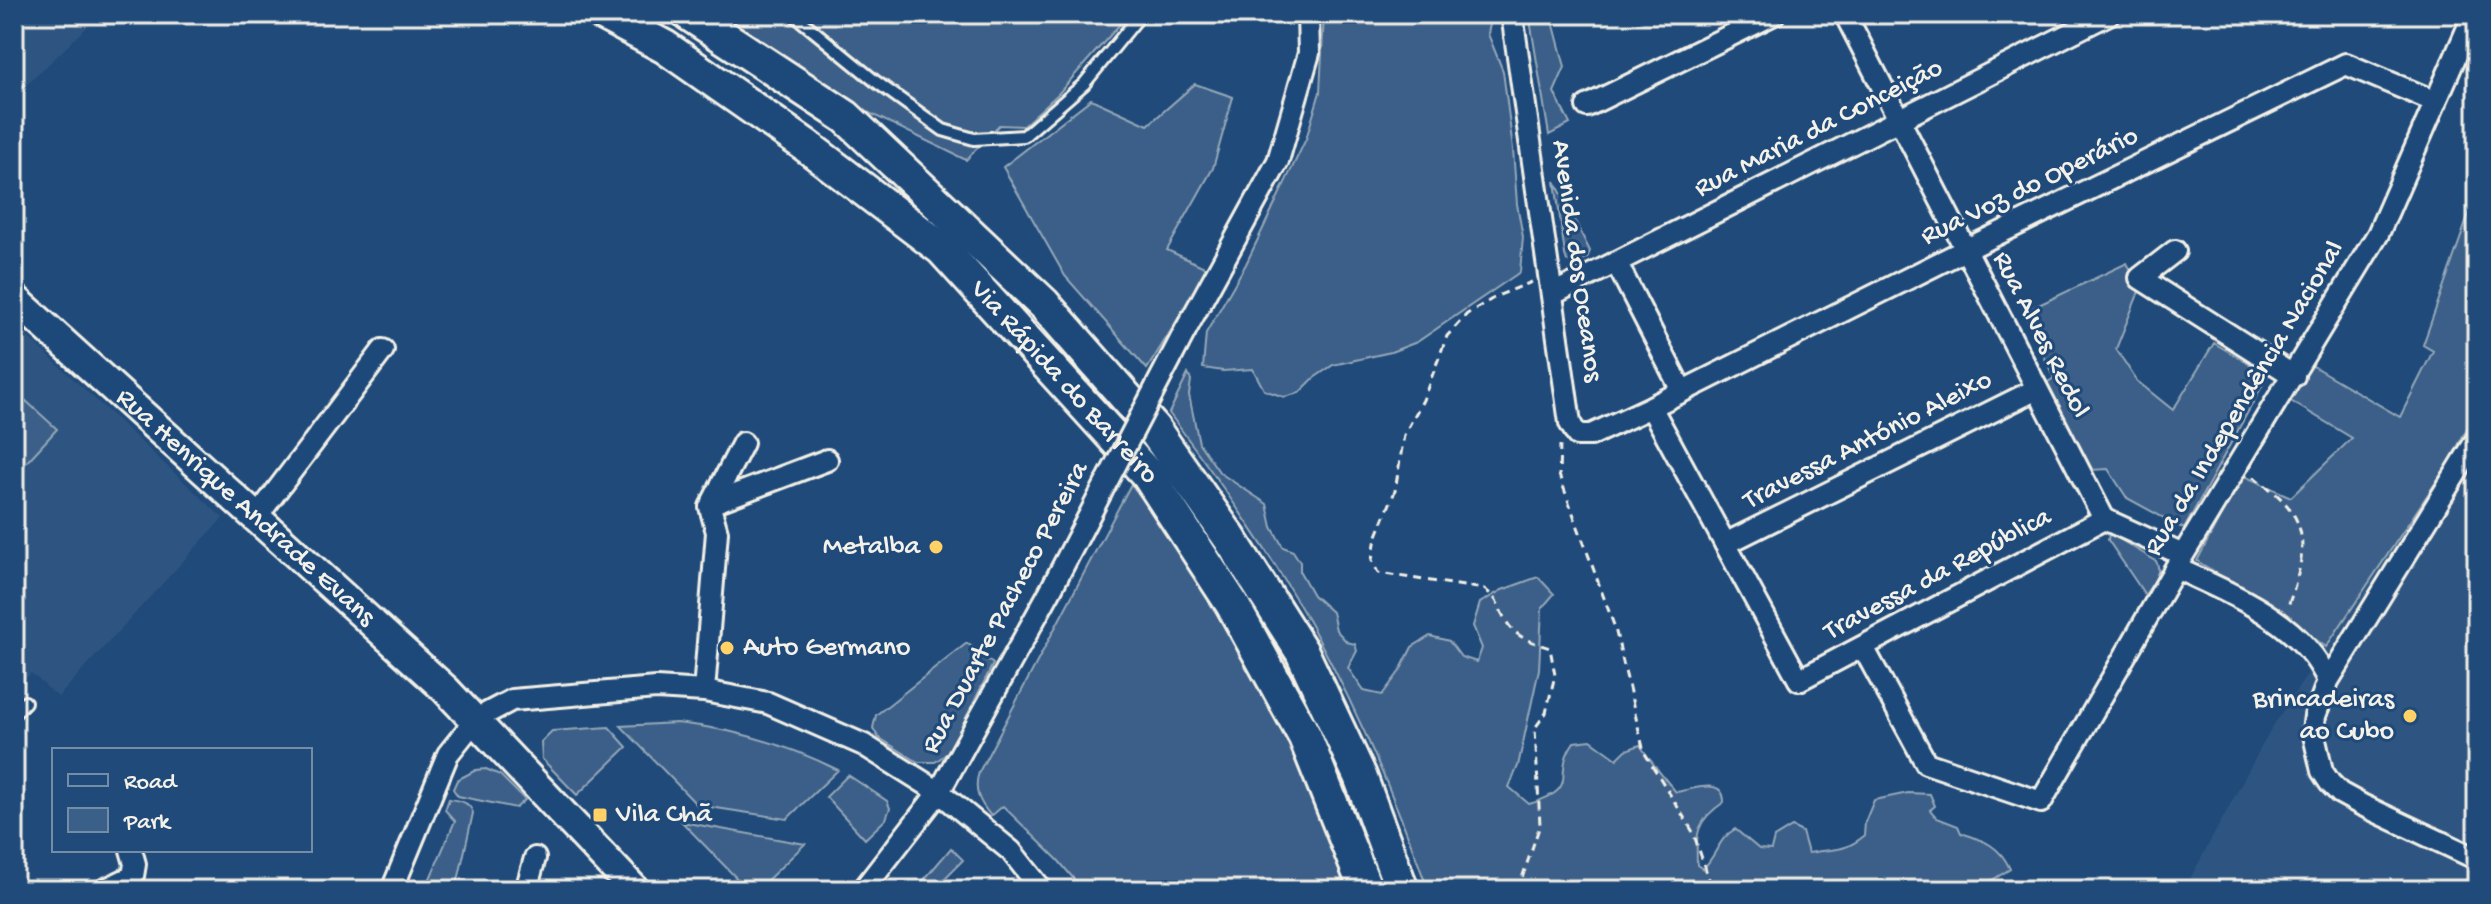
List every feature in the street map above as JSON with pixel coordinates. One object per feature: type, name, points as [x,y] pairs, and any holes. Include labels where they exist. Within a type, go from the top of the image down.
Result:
[{"type":"highway","name":"Via Rápida do Barreiro","points":[[603,14],[665,47],[804,144],[942,249],[1148,475],[1232,604],[1305,737],[1366,890]]},
{"type":"highway","name":"Via Rápida do Barreiro","points":[[689,14],[846,117],[1044,304],[1153,428],[1229,537],[1302,652],[1360,776],[1402,890]]},
{"type":"main road","name":"Rua Henrique Andrade Evans","points":[[14,298],[476,719],[635,890]]},
{"type":"street","name":"Rua Duarte Pacheco Pereira","points":[[863,890],[939,792],[1049,593],[1185,331],[1278,161],[1309,53],[1308,14]]},
{"type":"street","name":"Avenida dos Oceanos","points":[[1512,14],[1570,423],[1577,435],[1591,435],[1651,407]]},
{"type":"street","points":[[1587,106],[1774,14]]},
{"type":"street","name":"Rua Alves Redol","points":[[1845,14],[2104,519]]},
{"type":"street","name":"Rua Maria da Conceição","points":[[1551,284],[1616,262],[2109,14]]},
{"type":"street","name":"Rua da Independência Nacional","points":[[1863,647],[1926,763],[2041,802],[2179,561],[2378,234],[2474,14]]},
{"type":"street","name":"Rua Voz do Operário","points":[[1651,407],[2346,64],[2436,102]]},
{"type":"street","points":[[2175,251],[2140,278],[2294,376]]},
{"type":"street","points":[[1616,262],[1682,391]]},
{"type":"street","points":[[256,518],[383,350]]},
{"type":"street","name":"Travessa António Aleixo","points":[[1725,544],[2037,389]]},
{"type":"street","points":[[1651,407],[1725,544]]},
{"type":"street","points":[[2477,439],[2328,681],[2313,731],[2318,757],[2330,783],[2340,793],[2477,859]]},
{"type":"street","points":[[704,691],[717,532],[710,507],[743,443]]},
{"type":"street","points":[[713,503],[827,460]]},
{"type":"street","points":[[2104,519],[2265,613],[2321,664],[2328,681]]},
{"type":"street","name":"Travessa da República","points":[[1725,544],[1799,680],[2104,519]]},
{"type":"street","points":[[392,890],[448,754],[476,719],[512,700],[656,688],[704,691],[768,703],[864,745],[939,792],[1011,851],[1042,890]]},
{"type":"street","points":[[104,890],[133,876],[135,864],[132,852]]},
{"type":"street","points":[[526,890],[535,858]]},
{"type":"lane","points":[[793,14],[875,81],[943,130],[974,139],[1024,136],[1084,84],[1141,14]]},
{"type":"lane","points":[[14,714],[25,702]]},
{"type":"path","points":[[1518,890],[1540,825],[1535,728],[1546,713],[1555,675],[1550,648],[1521,638],[1506,621],[1496,597],[1484,589],[1378,573],[1372,560],[1376,538],[1395,491],[1404,435],[1423,400],[1447,336],[1467,314],[1497,296],[1551,284]]},
{"type":"path","points":[[1560,442],[1559,475],[1615,628],[1644,752],[1693,832],[1711,885],[1709,890]]},
{"type":"path","points":[[2238,467],[2278,493],[2295,514],[2302,533],[2296,583],[2281,625]]},
{"type":"shaded area","points":[[14,14],[101,14],[14,97]]},
{"type":"shaded area","points":[[14,324],[223,518],[58,697],[31,673],[14,691]]},
{"type":"shaded area","points":[[2477,409],[2477,890],[2184,890],[2272,727],[2450,461]]},
{"type":"green space","points":[[717,14],[1129,14],[1058,94],[1023,126],[999,125],[966,160],[857,107]]},
{"type":"green space","points":[[1324,14],[1492,14],[1488,34],[1503,71],[1523,237],[1520,272],[1417,342],[1391,352],[1333,365],[1299,393],[1284,397],[1264,390],[1253,369],[1223,371],[1203,368],[1206,333],[1246,264],[1306,139],[1320,92]]},
{"type":"green space","points":[[1529,14],[1551,14],[1565,67],[1554,92],[1570,124],[1549,135]]},
{"type":"green space","points":[[1195,84],[1233,97],[1213,168],[1167,250],[1209,269],[1147,369],[1065,276],[1003,167],[1091,99],[1148,125]]},
{"type":"green space","points":[[1555,181],[1590,251],[1587,258],[1575,263],[1567,261],[1565,255]]},
{"type":"green space","points":[[2477,191],[2477,409],[2450,461],[2326,647],[2275,609],[2197,561],[2242,475],[2291,497],[2352,438],[2289,400],[2311,365],[2400,417],[2433,351],[2423,345]]},
{"type":"green space","points":[[2127,263],[2140,289],[2116,349],[2137,381],[2173,410],[2214,343],[2268,375],[2184,529],[2127,498],[2108,469],[2091,470],[2042,386],[2054,378],[2024,312]]},
{"type":"green space","points":[[1188,374],[1199,443],[1220,473],[1267,504],[1272,527],[1283,547],[1293,551],[1300,562],[1300,572],[1313,595],[1332,612],[1336,630],[1347,642],[1355,644],[1357,651],[1348,668],[1364,691],[1382,695],[1400,671],[1412,647],[1430,636],[1449,641],[1461,657],[1477,662],[1482,648],[1473,626],[1480,603],[1502,590],[1538,577],[1554,594],[1542,608],[1539,669],[1518,766],[1509,787],[1529,804],[1546,798],[1561,786],[1567,754],[1574,742],[1591,740],[1617,759],[1626,750],[1640,745],[1676,792],[1706,786],[1719,789],[1723,794],[1724,802],[1708,815],[1700,828],[1697,865],[1703,869],[1735,829],[1759,849],[1771,850],[1774,838],[1792,827],[1802,832],[1808,853],[1844,848],[1864,836],[1865,822],[1874,800],[1908,793],[1930,794],[1935,806],[1930,810],[1937,818],[1958,826],[1961,833],[1990,845],[2010,869],[1976,890],[1428,890],[1375,756],[1312,627],[1261,544],[1169,413]]},
{"type":"green space","points":[[14,390],[57,429],[14,476]]},
{"type":"green space","points":[[1131,484],[1199,578],[1258,679],[1308,783],[1352,890],[1083,890],[1058,860],[1003,806],[991,816],[980,801],[977,790],[979,772]]},
{"type":"green space","points":[[2109,533],[2156,561],[2157,574],[2145,595],[2108,540]]},
{"type":"green space","points":[[967,643],[993,664],[949,752],[935,762],[918,762],[878,737],[873,728],[876,715]]},
{"type":"green space","points":[[677,723],[760,739],[838,770],[787,819],[697,805],[621,726]]},
{"type":"green space","points":[[609,727],[627,747],[577,795],[542,759],[541,742],[552,731]]},
{"type":"green space","points":[[486,769],[500,775],[525,800],[516,808],[458,796],[453,789],[457,780],[476,770]]},
{"type":"green space","points":[[848,775],[887,801],[890,808],[886,819],[865,839],[826,797]]},
{"type":"green space","points":[[449,799],[467,804],[473,813],[456,890],[425,890],[455,821],[445,810]]},
{"type":"green space","points":[[682,822],[805,844],[757,890],[748,890]]},
{"type":"green space","points":[[951,848],[963,860],[938,885],[942,890],[919,890],[917,888]]},
{"type":"place","name":"Metalba","points":[[936,547]]},
{"type":"place","name":"Auto Germano","points":[[727,648]]},
{"type":"place","name":"Brincadeiras ao Cubo","points":[[2410,716]]},
{"type":"place","name":"Vila Chã","points":[[600,815]]}]
